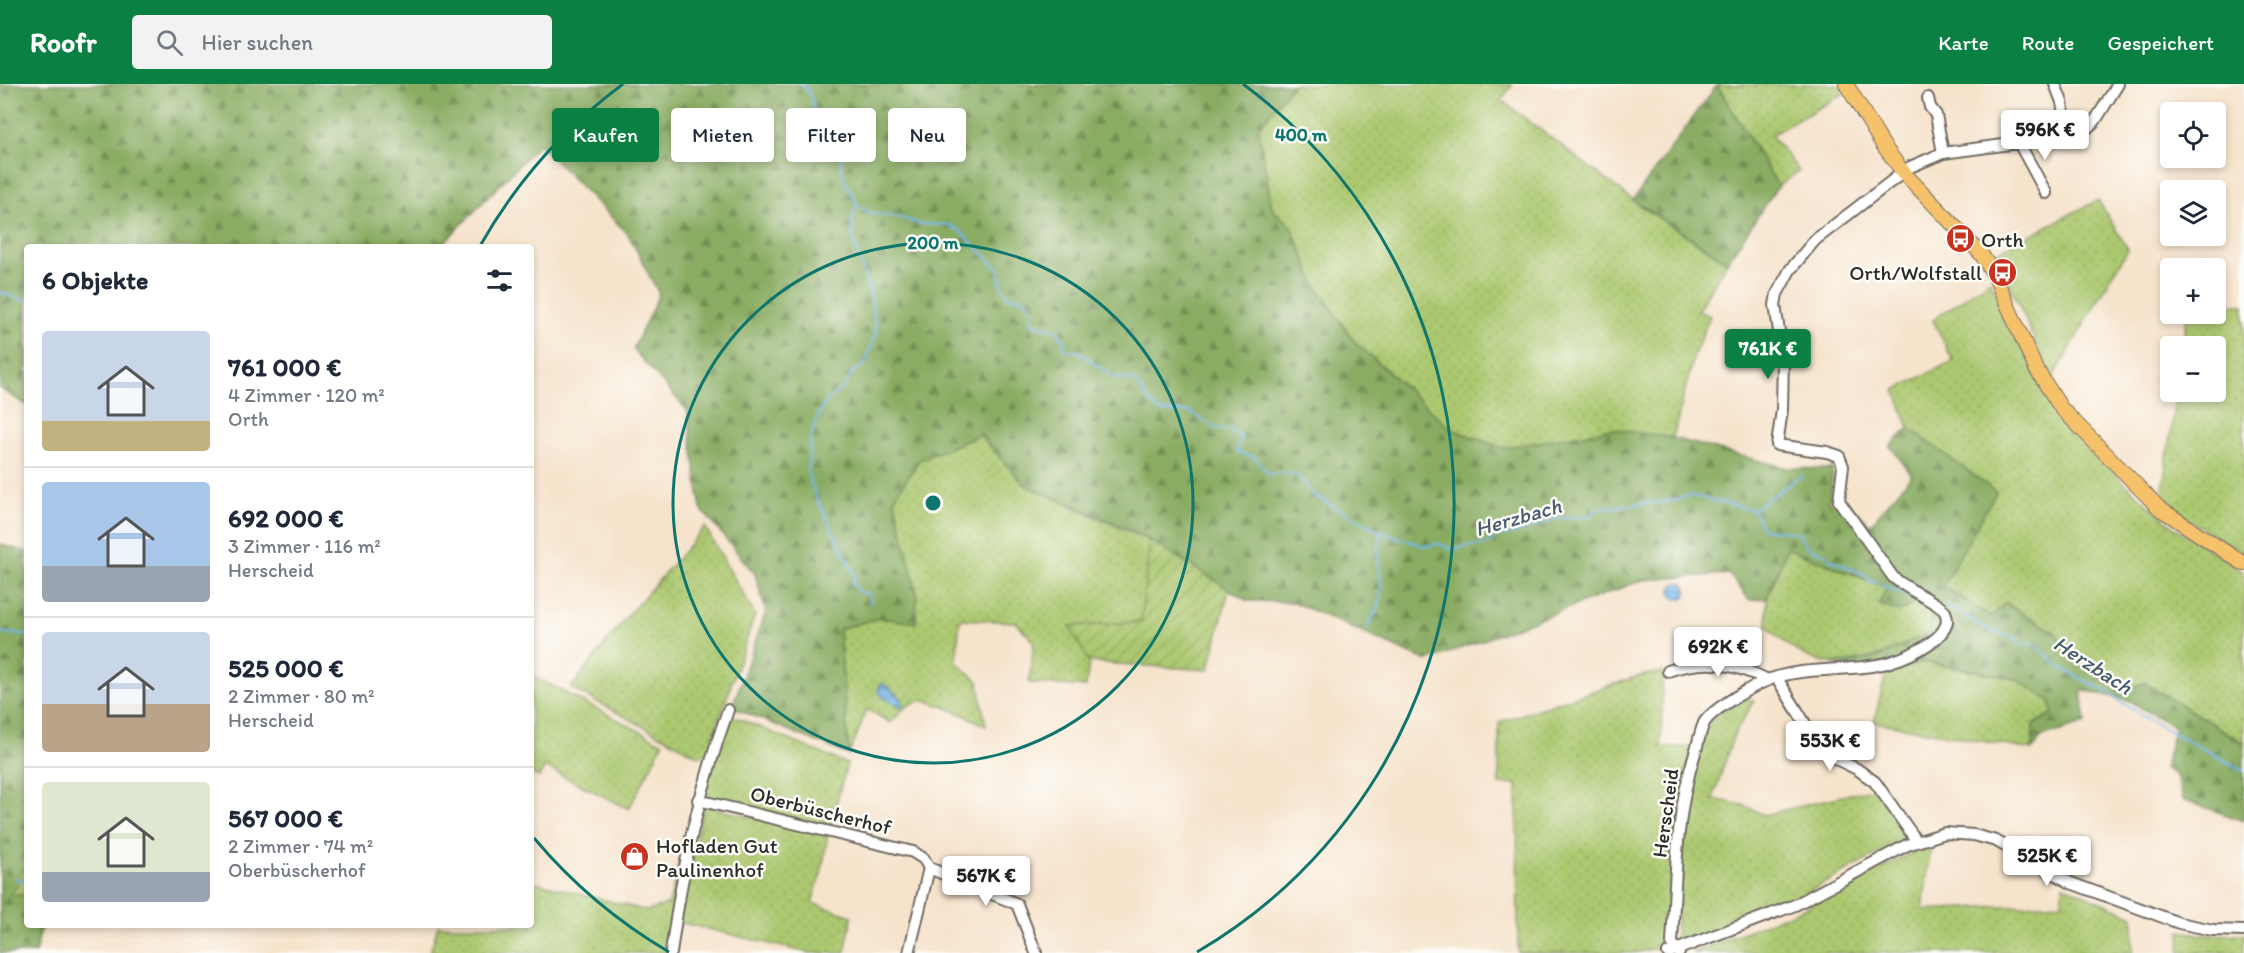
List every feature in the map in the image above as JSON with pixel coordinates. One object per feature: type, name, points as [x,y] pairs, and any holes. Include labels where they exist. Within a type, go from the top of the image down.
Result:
[{"type":"main road","points":[[1846,84],[1883,145],[1903,172],[1982,255],[1995,277],[2035,367],[2061,408],[2159,508],[2244,564]]},
{"type":"street","points":[[2055,84],[2062,102],[2067,133]]},
{"type":"street","points":[[1903,172],[1943,153],[2019,143],[2086,129],[2095,121],[2118,84]]},
{"type":"street","points":[[1928,98],[1936,115],[1943,153]]},
{"type":"street","points":[[2019,143],[2046,193]]},
{"type":"street","name":"Herscheid","points":[[1675,952],[1672,943],[1677,847],[1684,788],[1705,722],[1728,702],[1772,679],[1806,671],[1889,663],[1934,641],[1944,630],[1945,613],[1940,606],[1903,587],[1893,577],[1839,501],[1843,466],[1839,456],[1827,452],[1777,445],[1782,410],[1783,357],[1775,305],[1777,294],[1790,270],[1815,240],[1903,172]]},
{"type":"street","points":[[1668,671],[1699,662],[1729,664],[1772,679],[1814,738],[1836,759],[1857,769],[1875,782],[1916,840]]},
{"type":"street","points":[[671,953],[681,876],[698,800],[728,710]]},
{"type":"street","name":"Oberbüscherhof","points":[[698,800],[913,852],[924,859],[929,868],[1017,904],[1036,953]]},
{"type":"street","points":[[1675,952],[1795,905],[1916,840],[1945,833],[1984,837],[2071,883],[2179,923],[2212,930],[2244,931]]},
{"type":"street","points":[[909,953],[929,868]]},
{"type":"green space","points":[[0,84],[1293,84],[1258,128],[1272,209],[1291,226],[1315,284],[1353,340],[1451,429],[1502,448],[1612,429],[1673,438],[1787,468],[1833,469],[1830,504],[1844,499],[1870,525],[1912,475],[1890,446],[1909,428],[1996,492],[1943,586],[1991,617],[2005,603],[2055,632],[2069,656],[2121,691],[2145,683],[2244,743],[2244,821],[2183,800],[2176,775],[2164,768],[2175,727],[2128,700],[2082,690],[2086,723],[2041,737],[2033,750],[2033,725],[2052,714],[2051,701],[2016,679],[1924,662],[1886,673],[1832,664],[1876,658],[1929,633],[1934,610],[1917,602],[1899,612],[1879,604],[1887,588],[1787,548],[1767,598],[1749,600],[1729,574],[1643,580],[1427,661],[1293,602],[1248,601],[1138,533],[1025,485],[980,435],[919,460],[894,499],[917,593],[916,623],[879,618],[839,629],[849,755],[732,707],[766,612],[755,574],[701,509],[687,410],[633,349],[659,294],[628,234],[557,162],[659,162],[659,108],[552,108],[552,157],[539,144],[443,244],[24,244],[24,403],[0,389]]},
{"type":"green space","points":[[1293,84],[1513,84],[1501,100],[1642,207],[1727,262],[1697,311],[1710,316],[1694,355],[1673,438],[1612,429],[1502,448],[1451,429],[1353,340],[1315,284],[1291,226],[1272,209],[1258,127]]},
{"type":"green space","points":[[1838,84],[1843,94],[1771,135],[1799,171],[1778,186],[1717,85]]},
{"type":"green space","points":[[1717,85],[1778,186],[1727,262],[1633,200]]},
{"type":"green space","points":[[2098,200],[2128,249],[2052,379],[2010,285],[1989,256]]},
{"type":"green space","points":[[1990,280],[2045,396],[2124,483],[2174,527],[2244,572],[2244,743],[2145,683],[2121,691],[2069,656],[2055,632],[2005,603],[1991,617],[1942,586],[1996,492],[1909,428],[1895,390],[1953,361],[1933,320]]},
{"type":"green space","points":[[2226,305],[2244,305],[2244,554],[2184,517],[2162,495],[2175,402],[2226,402],[2226,336],[2184,336],[2186,324],[2226,324]]},
{"type":"green space","points":[[980,435],[1025,485],[1150,541],[1142,622],[1071,626],[1089,662],[1086,687],[1029,683],[1034,642],[1016,622],[960,619],[956,662],[978,681],[986,726],[954,710],[921,701],[908,706],[891,723],[867,709],[849,755],[839,629],[879,618],[917,593],[894,499],[919,460]]},
{"type":"green space","points":[[705,527],[755,615],[707,755],[699,756],[571,688],[624,620]]},
{"type":"green space","points":[[1150,541],[1229,589],[1209,670],[1089,662],[1070,626],[1141,622]]},
{"type":"green space","points":[[0,544],[24,551],[24,928],[41,928],[35,953],[0,953]]},
{"type":"green space","points":[[1787,548],[1887,588],[1879,604],[1899,612],[1917,602],[1934,610],[1929,633],[1884,653],[1864,660],[1845,663],[1826,662],[1807,656],[1787,645],[1767,626],[1767,598]]},
{"type":"green space","points":[[1924,662],[2016,679],[2051,701],[2052,714],[2033,725],[2033,750],[1874,722],[1886,673]]},
{"type":"green space","points":[[1663,672],[1661,747],[1693,747],[1679,790],[1666,946],[1634,953],[1518,953],[1517,784],[1499,784],[1499,722],[1639,676]]},
{"type":"green space","points":[[534,677],[663,743],[629,809],[545,767],[539,777],[534,774]]},
{"type":"green space","points":[[1746,699],[1754,700],[1733,737],[1713,799],[1743,805],[1764,815],[1875,788],[1908,838],[1791,901],[1681,943],[1675,938],[1687,792],[1708,726],[1718,713]]},
{"type":"green space","points":[[735,717],[847,764],[829,830],[699,799],[731,718]]},
{"type":"green space","points":[[703,806],[828,834],[822,870],[812,903],[852,916],[845,953],[809,953],[678,922]]},
{"type":"green space","points":[[1931,843],[1923,910],[2062,903],[2063,885],[2133,916],[2133,953],[1692,953],[1807,907]]},
{"type":"green space","points":[[682,852],[666,953],[430,953],[437,928],[534,928],[534,882],[647,911],[669,904]]},
{"type":"green space","points":[[21,870],[24,872],[24,895],[11,894],[19,884]]},
{"type":"green space","points":[[2181,931],[2203,935],[2244,934],[2244,953],[2180,953]]},
{"type":"water","points":[[1679,583],[1687,591],[1679,599],[1671,591]]},
{"type":"water","points":[[884,684],[901,698],[903,705],[901,707],[884,698],[878,691],[880,685]]},
{"type":"waterway","name":"Herzbach","points":[[802,84],[809,92],[819,127],[829,132],[828,148],[840,154],[843,178],[858,205],[870,213],[899,217],[920,224],[949,225],[960,231],[999,269],[1002,288],[1009,297],[1024,298],[1032,309],[1033,324],[1056,330],[1065,341],[1063,348],[1078,351],[1113,377],[1134,380],[1148,400],[1161,412],[1190,412],[1216,428],[1230,430],[1241,437],[1237,452],[1256,458],[1267,473],[1297,474],[1313,495],[1381,532],[1424,546],[1440,544],[1450,549],[1487,544],[1498,536],[1513,534],[1557,518],[1589,516],[1601,508],[1677,500],[1690,495],[1753,510],[1763,529],[1798,533],[1807,547],[1826,554],[1830,559],[1863,574],[1869,580],[1908,596]]},
{"type":"waterway","points":[[858,205],[852,219],[853,238],[870,293],[876,333],[865,364],[853,372],[843,388],[826,401],[817,418],[811,439],[808,474],[817,499],[855,575],[853,583],[859,592],[868,593],[871,603]]},
{"type":"waterway","points":[[0,292],[24,300]]},
{"type":"waterway","points":[[1753,510],[1802,475]]},
{"type":"waterway","points":[[1368,628],[1381,598],[1378,556],[1381,532]]},
{"type":"waterway","name":"Herzbach","points":[[1945,605],[1994,632],[2015,638],[2020,643],[2037,646],[2061,668],[2110,694],[2144,717],[2244,771]]},
{"type":"waterway","points":[[0,632],[24,635]]},
{"type":"waterway","points":[[16,878],[24,881]]},
{"type":"place","name":"Orth","points":[[1960,239]]},
{"type":"place","name":"Orth/Wolfstall","points":[[2003,272]]},
{"type":"place","name":"Hofladen Gut Paulinenhof","points":[[635,857]]}]
